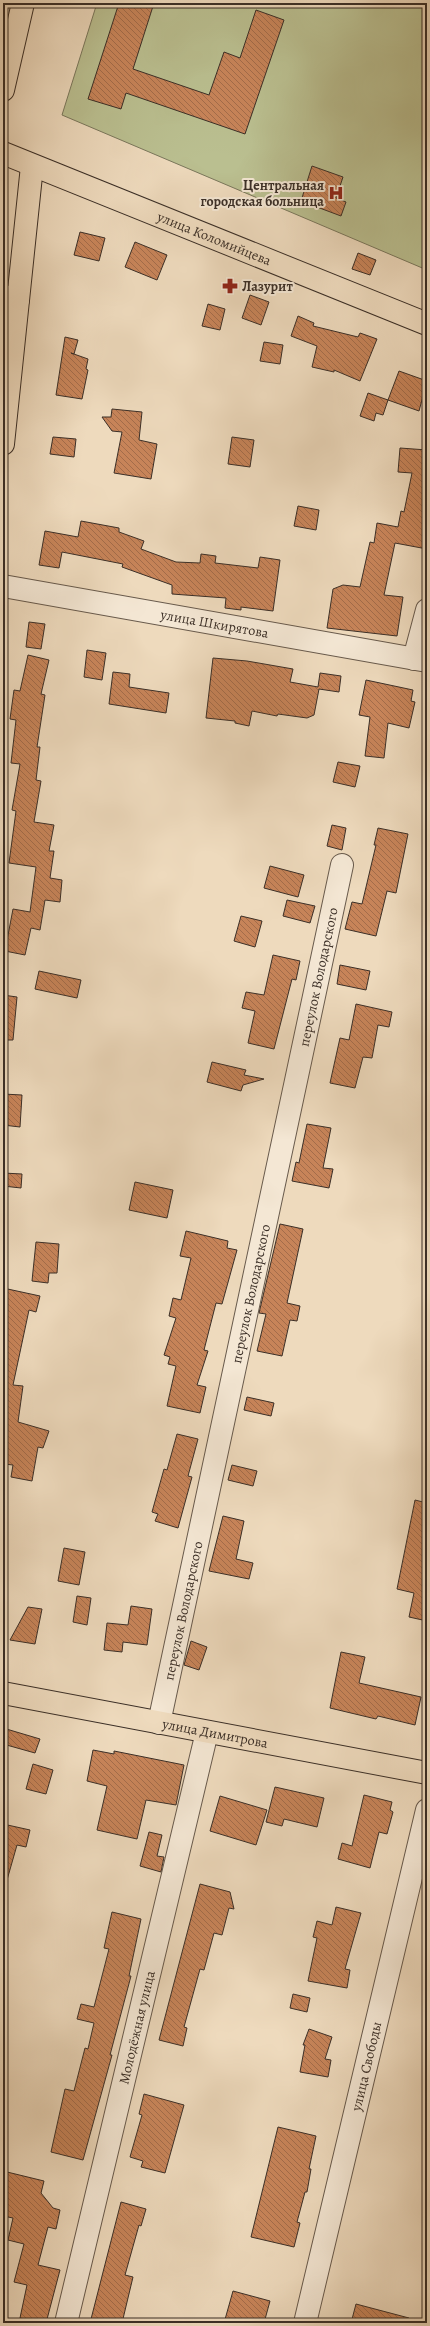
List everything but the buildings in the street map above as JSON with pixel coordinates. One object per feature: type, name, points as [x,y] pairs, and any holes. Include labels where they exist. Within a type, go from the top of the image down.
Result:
[{"type":"main road","points":[[3,90],[23,3]]},
{"type":"main road","name":"улица Коломийцева","points":[[3,153],[32,166],[427,324]]},
{"type":"main road","points":[[3,444],[10,298],[32,166]]},
{"type":"main road","name":"улица Димитрова","points":[[3,1693],[427,1773]]},
{"type":"street","name":"улица Шкирятова","points":[[3,586],[421,660]]},
{"type":"street","points":[[421,660],[427,610]]},
{"type":"street","name":"переулок Володарского","points":[[159,1723],[342,865]]},
{"type":"street","name":"Молодёжная улица","points":[[66,2323],[207,1732]]},
{"type":"street","name":"улица Свободы","points":[[305,2323],[427,1810]]},
{"type":"green space","name":"Центральная городская больница","points":[[97,3],[427,3],[427,270],[62,115]]},
{"type":"place","name":"Центральная городская больница","points":[[336,193]]},
{"type":"place","name":"Лазурит","points":[[230,286]]}]
